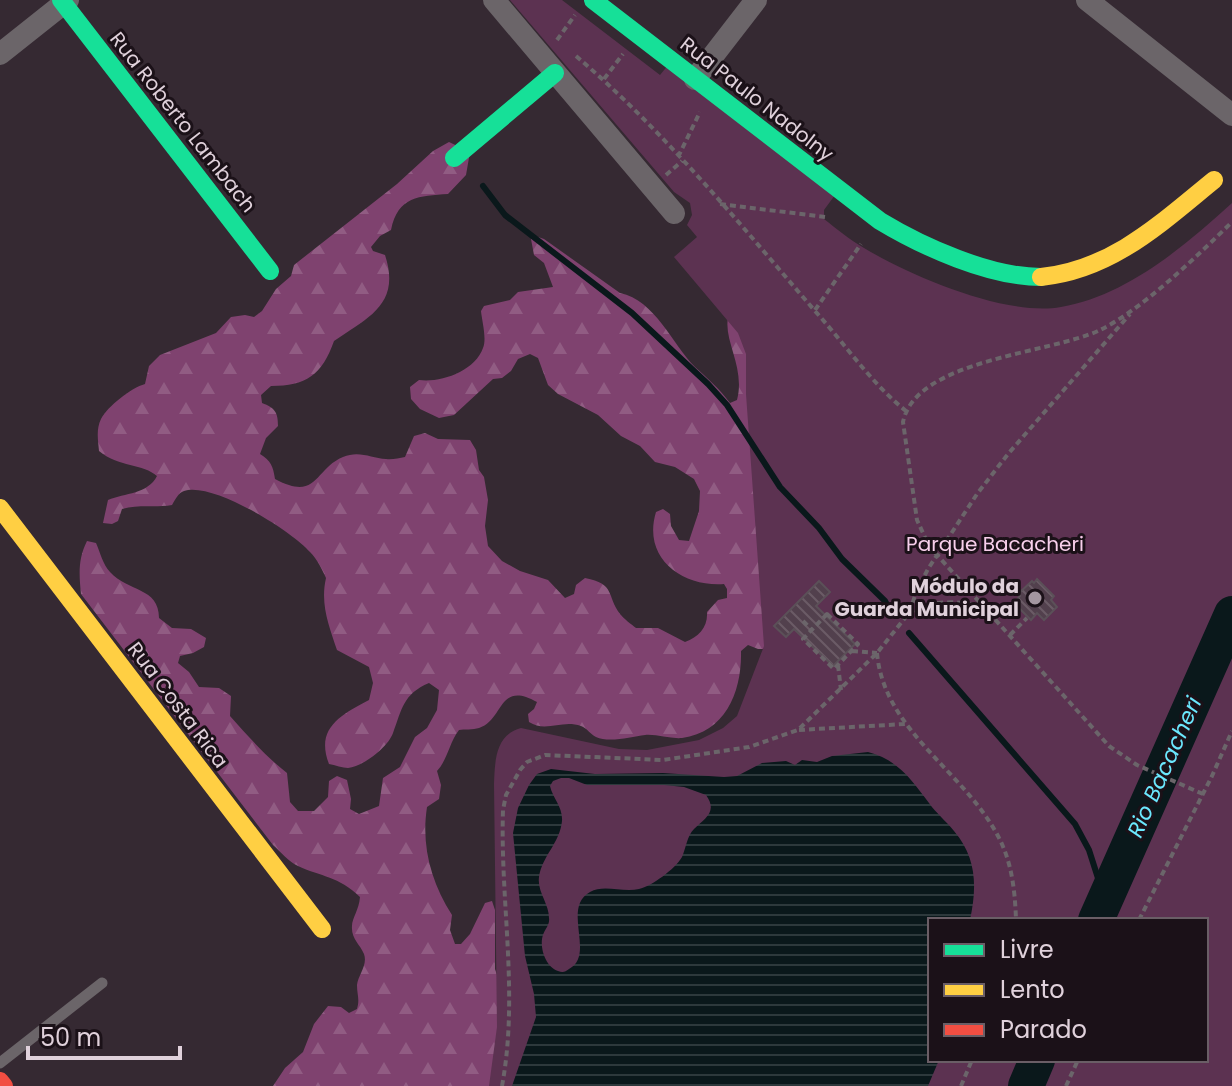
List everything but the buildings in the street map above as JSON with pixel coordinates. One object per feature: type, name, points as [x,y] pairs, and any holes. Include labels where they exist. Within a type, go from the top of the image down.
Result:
[{"type":"street","points":[[494,0],[674,213]]},
{"type":"street","name":"Rua Paulo Nadolny","points":[[593,0],[896,231],[951,255],[1013,273],[1037,278],[1064,276],[1099,262],[1140,238],[1214,180]]},
{"type":"street","points":[[695,79],[756,0]]},
{"type":"street","points":[[1087,0],[1232,115]]},
{"type":"street","points":[[0,54],[64,1]]},
{"type":"street","name":"Rua Roberto Lambach","points":[[64,1],[270,271]]},
{"type":"street","points":[[454,158],[555,73]]},
{"type":"street","name":"Rua Costa Rica","points":[[0,508],[322,929]]},
{"type":"lane","points":[[0,1063],[102,983]]},
{"type":"path","points":[[547,31],[557,40],[576,13]]},
{"type":"path","points":[[569,50],[638,111],[815,310],[885,394],[906,411]]},
{"type":"path","points":[[604,79],[624,52]]},
{"type":"path","points":[[665,176],[680,159],[701,110]]},
{"type":"path","points":[[720,204],[825,217]]},
{"type":"path","points":[[798,730],[841,691],[909,613],[917,590],[971,503],[1008,454],[1130,314],[1232,222]]},
{"type":"path","points":[[815,310],[861,244]]},
{"type":"path","points":[[1130,314],[1079,339],[991,360],[955,373],[925,391],[906,411],[903,434],[917,520],[929,546],[1109,746],[1137,765],[1203,794]]},
{"type":"path","points":[[909,613],[937,603],[955,602],[984,608]]},
{"type":"path","points":[[827,614],[858,644],[834,669],[803,639],[812,630],[827,614]]},
{"type":"path","points":[[1010,635],[1027,618]]},
{"type":"path","points":[[803,621],[812,630]]},
{"type":"path","points":[[852,651],[877,653]]},
{"type":"path","points":[[877,653],[881,678],[905,724],[967,791],[998,836],[1013,882],[1016,918]]},
{"type":"path","points":[[838,665],[841,691]]},
{"type":"path","points":[[502,1086],[510,1029],[503,810],[506,795],[527,762],[545,755],[653,761],[749,747],[798,730],[905,724]]},
{"type":"path","points":[[1140,918],[1232,731]]},
{"type":"path","points":[[961,1086],[971,1062]]},
{"type":"path","points":[[1066,1086],[1077,1062]]},
{"type":"green space","name":"Parque Bacacheri","points":[[510,0],[562,0],[660,75],[669,64],[835,195],[824,210],[824,219],[844,234],[864,248],[932,282],[987,300],[1014,306],[1061,307],[1109,292],[1174,252],[1232,203],[1232,1086],[489,1086],[497,1027],[494,784],[496,758],[501,743],[512,731],[521,728],[619,749],[647,750],[699,740],[723,728],[737,716],[764,646],[746,394],[746,354],[738,333],[674,257],[697,237],[687,225],[692,215],[690,203],[674,192]]},
{"type":"green space","points":[[449,142],[470,152],[466,175],[448,194],[419,197],[404,204],[391,230],[380,236],[371,247],[373,251],[385,255],[389,272],[389,286],[379,307],[334,341],[324,362],[311,376],[294,384],[271,386],[261,395],[262,403],[273,409],[277,417],[278,426],[266,438],[260,454],[271,464],[275,479],[300,487],[308,485],[334,462],[349,455],[388,459],[405,457],[414,436],[425,433],[438,439],[470,440],[476,450],[488,500],[485,526],[488,546],[502,561],[548,580],[565,598],[574,594],[576,585],[585,578],[602,583],[620,614],[636,628],[658,628],[685,642],[698,634],[704,627],[707,612],[718,600],[727,598],[727,589],[724,584],[708,584],[680,575],[669,566],[660,556],[653,528],[656,512],[663,509],[670,514],[671,526],[679,540],[689,541],[699,511],[700,491],[694,479],[675,467],[655,462],[640,446],[621,436],[598,415],[558,394],[548,385],[538,358],[530,354],[518,359],[502,378],[493,379],[454,415],[439,418],[420,409],[411,399],[410,387],[419,380],[437,380],[456,374],[479,356],[484,344],[481,311],[484,306],[510,300],[518,292],[553,287],[544,263],[534,255],[531,239],[535,236],[544,239],[620,293],[643,304],[687,358],[730,403],[737,400],[739,388],[728,333],[729,314],[747,323],[770,649],[748,645],[741,651],[738,681],[728,707],[710,728],[682,738],[650,735],[607,740],[574,724],[535,725],[529,722],[528,714],[537,702],[524,696],[508,698],[487,724],[477,729],[459,730],[437,771],[441,785],[439,799],[427,807],[425,836],[433,877],[452,915],[450,930],[455,944],[461,944],[470,934],[485,903],[492,901],[495,910],[495,969],[500,984],[498,1086],[273,1086],[285,1068],[303,1052],[314,1024],[328,1006],[341,1007],[349,1013],[357,1009],[357,985],[365,958],[352,926],[360,897],[337,881],[295,864],[273,845],[81,594],[80,567],[84,548],[87,541],[96,543],[110,572],[148,595],[158,608],[159,618],[172,628],[191,629],[206,638],[204,647],[180,656],[178,663],[199,687],[219,688],[231,696],[230,716],[287,773],[290,802],[298,811],[314,811],[328,797],[329,781],[337,776],[347,780],[350,809],[359,814],[379,806],[383,778],[400,767],[415,737],[427,728],[437,710],[439,690],[429,683],[414,692],[405,703],[390,738],[368,760],[348,768],[329,764],[325,741],[328,732],[340,717],[369,700],[373,683],[369,667],[337,650],[325,606],[326,578],[313,555],[287,532],[251,510],[213,493],[197,490],[182,492],[172,505],[122,509],[118,521],[103,523],[108,500],[142,490],[157,476],[99,451],[98,427],[114,403],[145,384],[149,366],[160,355],[216,333],[231,317],[254,317],[262,311],[276,289],[291,276],[294,265],[397,184],[433,151]]},
{"type":"shaded area","points":[[868,752],[896,765],[962,841],[971,862],[974,896],[970,918],[928,918],[928,1062],[938,1062],[928,1086],[512,1086],[536,1017],[525,956],[513,833],[518,808],[537,774],[551,769],[595,774],[663,773],[724,777],[737,776],[762,763],[786,761],[795,765],[802,760],[817,762],[832,756]],"holes":[[[561,778],[587,785],[684,787],[706,795],[711,806],[709,814],[690,835],[682,857],[663,876],[639,889],[595,890],[582,899],[578,909],[580,953],[576,962],[563,972],[553,969],[546,961],[542,940],[549,918],[539,877],[562,821],[550,786]]]},
{"type":"waterway","points":[[483,186],[505,215],[632,313],[708,384],[727,405],[780,487],[819,528],[842,559],[885,601],[892,614]]},
{"type":"waterway","name":"Rio Bacacheri","points":[[1097,918],[1232,614]]},
{"type":"waterway","points":[[909,633],[1075,824],[1089,850],[1105,900]]},
{"type":"waterway","name":"Rio Bacacheri","points":[[1026,1086],[1036,1062]]},
{"type":"traffic: fast","points":[[61,0],[270,271]]},
{"type":"traffic: fast","points":[[593,0],[880,221],[958,259],[1000,272],[1041,277]]},
{"type":"traffic: fast","points":[[454,158],[555,73]]},
{"type":"traffic: slow","points":[[1041,277],[1067,273],[1113,255],[1155,228],[1214,180]]},
{"type":"traffic: slow","points":[[0,508],[322,929]]},
{"type":"traffic: jam","points":[[0,1081],[4,1086]]},
{"type":"place","name":"Módulo da Guarda Municipal","points":[[1035,598]]}]
